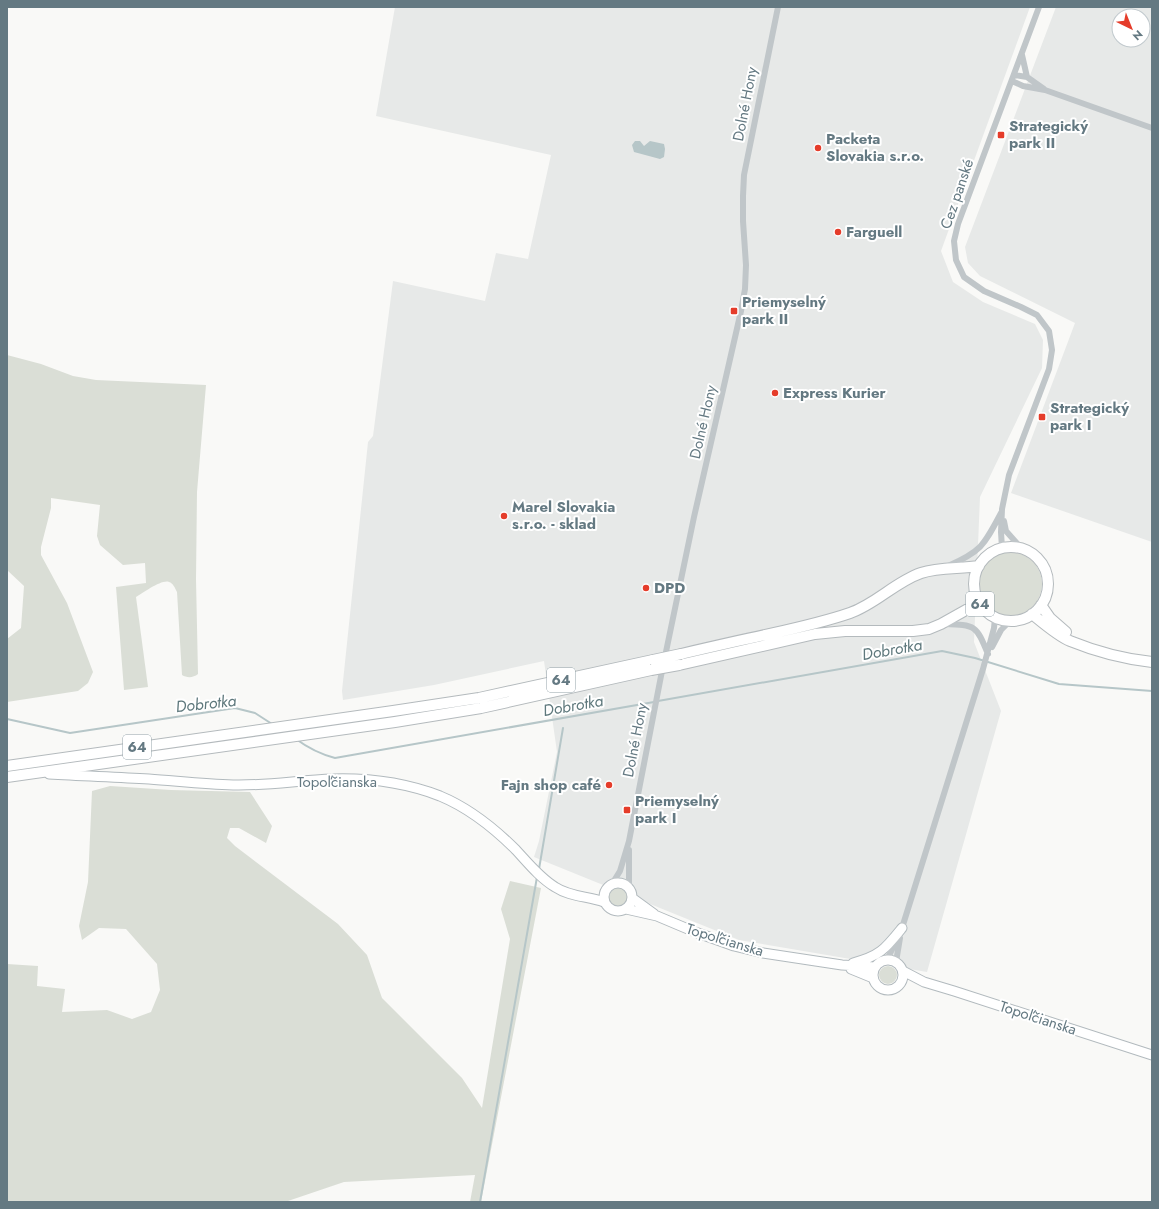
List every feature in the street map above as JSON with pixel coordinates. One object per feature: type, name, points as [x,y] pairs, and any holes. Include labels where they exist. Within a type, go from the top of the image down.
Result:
[{"type":"main road","points":[[978,566],[988,555],[1002,548],[1012,547],[1022,549]]},
{"type":"main road","name":"64","points":[[7,766],[479,698],[822,622],[852,612],[867,605],[921,573],[942,569],[978,566],[974,576],[974,587],[976,597],[981,607],[995,618],[1010,621],[1025,618],[1032,614],[1041,605],[1047,592],[1048,582],[1042,564],[1035,557],[1022,549]]},
{"type":"main road","points":[[1041,605],[1050,618],[1079,644]]},
{"type":"main road","name":"64","points":[[7,776],[395,722],[481,708],[815,634],[845,631],[912,631],[929,629],[966,610],[981,607]]},
{"type":"main road","points":[[1032,614],[1070,641],[1107,655],[1152,662]]},
{"type":"street","name":"Dolné Hony","points":[[612,884],[620,871],[629,841],[694,517],[741,311],[745,289],[746,265],[743,202],[744,176],[778,7]]},
{"type":"street","name":"Cez panské","points":[[1002,509],[1009,475],[1049,369],[1052,350],[1048,332],[1037,315],[1021,306],[984,291],[964,277],[956,260],[954,241],[958,224],[1039,7]]},
{"type":"street","points":[[1022,54],[1027,77]]},
{"type":"street","points":[[1013,78],[1027,77],[1045,90]]},
{"type":"street","points":[[1013,78],[1023,86],[1045,90],[1152,128]]},
{"type":"street","points":[[1002,509],[1000,532],[1002,548]]},
{"type":"street","points":[[1002,509],[1006,531],[1022,549]]},
{"type":"street","points":[[942,569],[967,558],[979,549],[988,538],[1002,509]]},
{"type":"street","points":[[892,961],[988,654],[995,618]]},
{"type":"street","points":[[988,654],[1001,630],[1010,621]]},
{"type":"street","points":[[941,624],[964,624],[974,628],[980,635],[988,654]]},
{"type":"street","name":"Topoľčianska","points":[[33,773],[133,778],[221,785],[246,785],[345,779],[370,780],[400,785],[441,797],[470,812],[483,821],[516,850],[542,878],[554,887],[568,894],[595,898],[604,902]]},
{"type":"street","name":"Dolné Hony","points":[[629,841],[629,888]]},
{"type":"street","points":[[621,883],[629,888],[632,898],[631,904],[620,912],[607,908],[604,902],[605,891],[612,884],[621,883]]},
{"type":"street","name":"Topoľčianska","points":[[632,898],[657,916]]},
{"type":"street","name":"Topoľčianska","points":[[626,909],[657,916],[734,946],[763,953],[842,965],[875,966],[879,962],[892,961],[901,966],[903,971],[924,982],[1152,1055]]},
{"type":"street","points":[[892,961],[902,928]]},
{"type":"street","points":[[842,965],[872,958],[888,945],[902,928]]},
{"type":"street","name":"Topoľčianska","points":[[842,965],[873,978],[875,984],[885,990],[897,988],[901,983],[924,982]]},
{"type":"street","points":[[873,978],[875,966]]},
{"type":"street","points":[[901,983],[903,971]]},
{"type":"shaded area","points":[[395,7],[1030,7],[941,251],[953,282],[983,302],[1035,324],[1043,340],[1042,368],[980,497],[974,642],[1001,711],[927,972],[739,940],[534,857],[539,841],[557,752],[544,661],[434,685],[343,700],[342,691],[368,442],[373,436],[393,281],[485,301],[496,253],[528,259],[551,155],[376,116]]},
{"type":"shaded area","points":[[1056,7],[1152,7],[1152,542],[1011,493],[1075,323],[980,276],[968,263],[965,247]]},
{"type":"shaded area","points":[[635,141],[640,141],[644,146],[650,141],[664,144],[664,157],[660,159],[634,152],[632,145]]},
{"type":"shaded area","points":[[7,355],[41,364],[73,376],[96,380],[206,385],[197,492],[196,579],[198,674],[190,677],[182,675],[177,592],[172,583],[166,582],[157,584],[136,597],[148,687],[124,690],[116,587],[146,583],[145,563],[123,565],[100,545],[97,536],[100,505],[51,498],[51,508],[41,547],[41,555],[67,603],[93,672],[88,683],[78,691],[7,702],[7,639],[21,628],[24,586],[7,570]]},
{"type":"shaded area","points":[[1010,552],[1022,555],[1033,561],[1039,572],[1042,584],[1039,596],[1033,607],[1022,613],[1010,616],[998,613],[987,607],[981,596],[978,584],[981,572],[987,561],[998,555]]},
{"type":"shaded area","points":[[110,786],[171,790],[250,792],[272,826],[266,843],[239,828],[230,828],[227,838],[235,846],[338,924],[367,955],[382,998],[462,1078],[482,1108],[510,939],[501,909],[510,881],[541,888],[481,1202],[470,1202],[475,1175],[344,1182],[285,1202],[7,1202],[7,964],[38,966],[37,986],[65,989],[62,1012],[107,1010],[132,1019],[151,1012],[160,990],[157,964],[126,929],[99,928],[82,940],[79,926],[88,882],[92,791]]},
{"type":"shaded area","points":[[614,887],[622,887],[628,893],[628,901],[622,907],[614,907],[608,901],[608,893]]},
{"type":"shaded area","points":[[884,966],[892,966],[897,971],[895,982],[892,984],[884,984],[879,979],[879,971]]},
{"type":"waterway","name":"Dobrotka","points":[[658,701],[942,651],[975,658],[1059,684],[1152,691]]},
{"type":"waterway","name":"Dobrotka","points":[[296,739],[324,755],[335,758],[654,702]]},
{"type":"waterway","name":"Dobrotka","points":[[7,719],[70,733],[235,708],[255,713],[272,724]]},
{"type":"waterway","points":[[539,869],[563,728]]},
{"type":"waterway","points":[[480,1202],[537,877]]},
{"type":"place","name":"Strategický park II","points":[[1001,135]]},
{"type":"place","name":"Packeta Slovakia s.r.o.","points":[[818,148]]},
{"type":"place","name":"Farguell","points":[[838,232]]},
{"type":"place","name":"Priemyselný park II","points":[[734,311]]},
{"type":"place","name":"Express Kurier","points":[[775,393]]},
{"type":"place","name":"Strategický park I","points":[[1042,417]]},
{"type":"place","name":"Marel Slovakia s.r.o. - sklad","points":[[504,516]]},
{"type":"place","name":"DPD","points":[[646,588]]},
{"type":"place","name":"Fajn shop café","points":[[609,785]]},
{"type":"place","name":"Priemyselný park I","points":[[627,810]]}]
